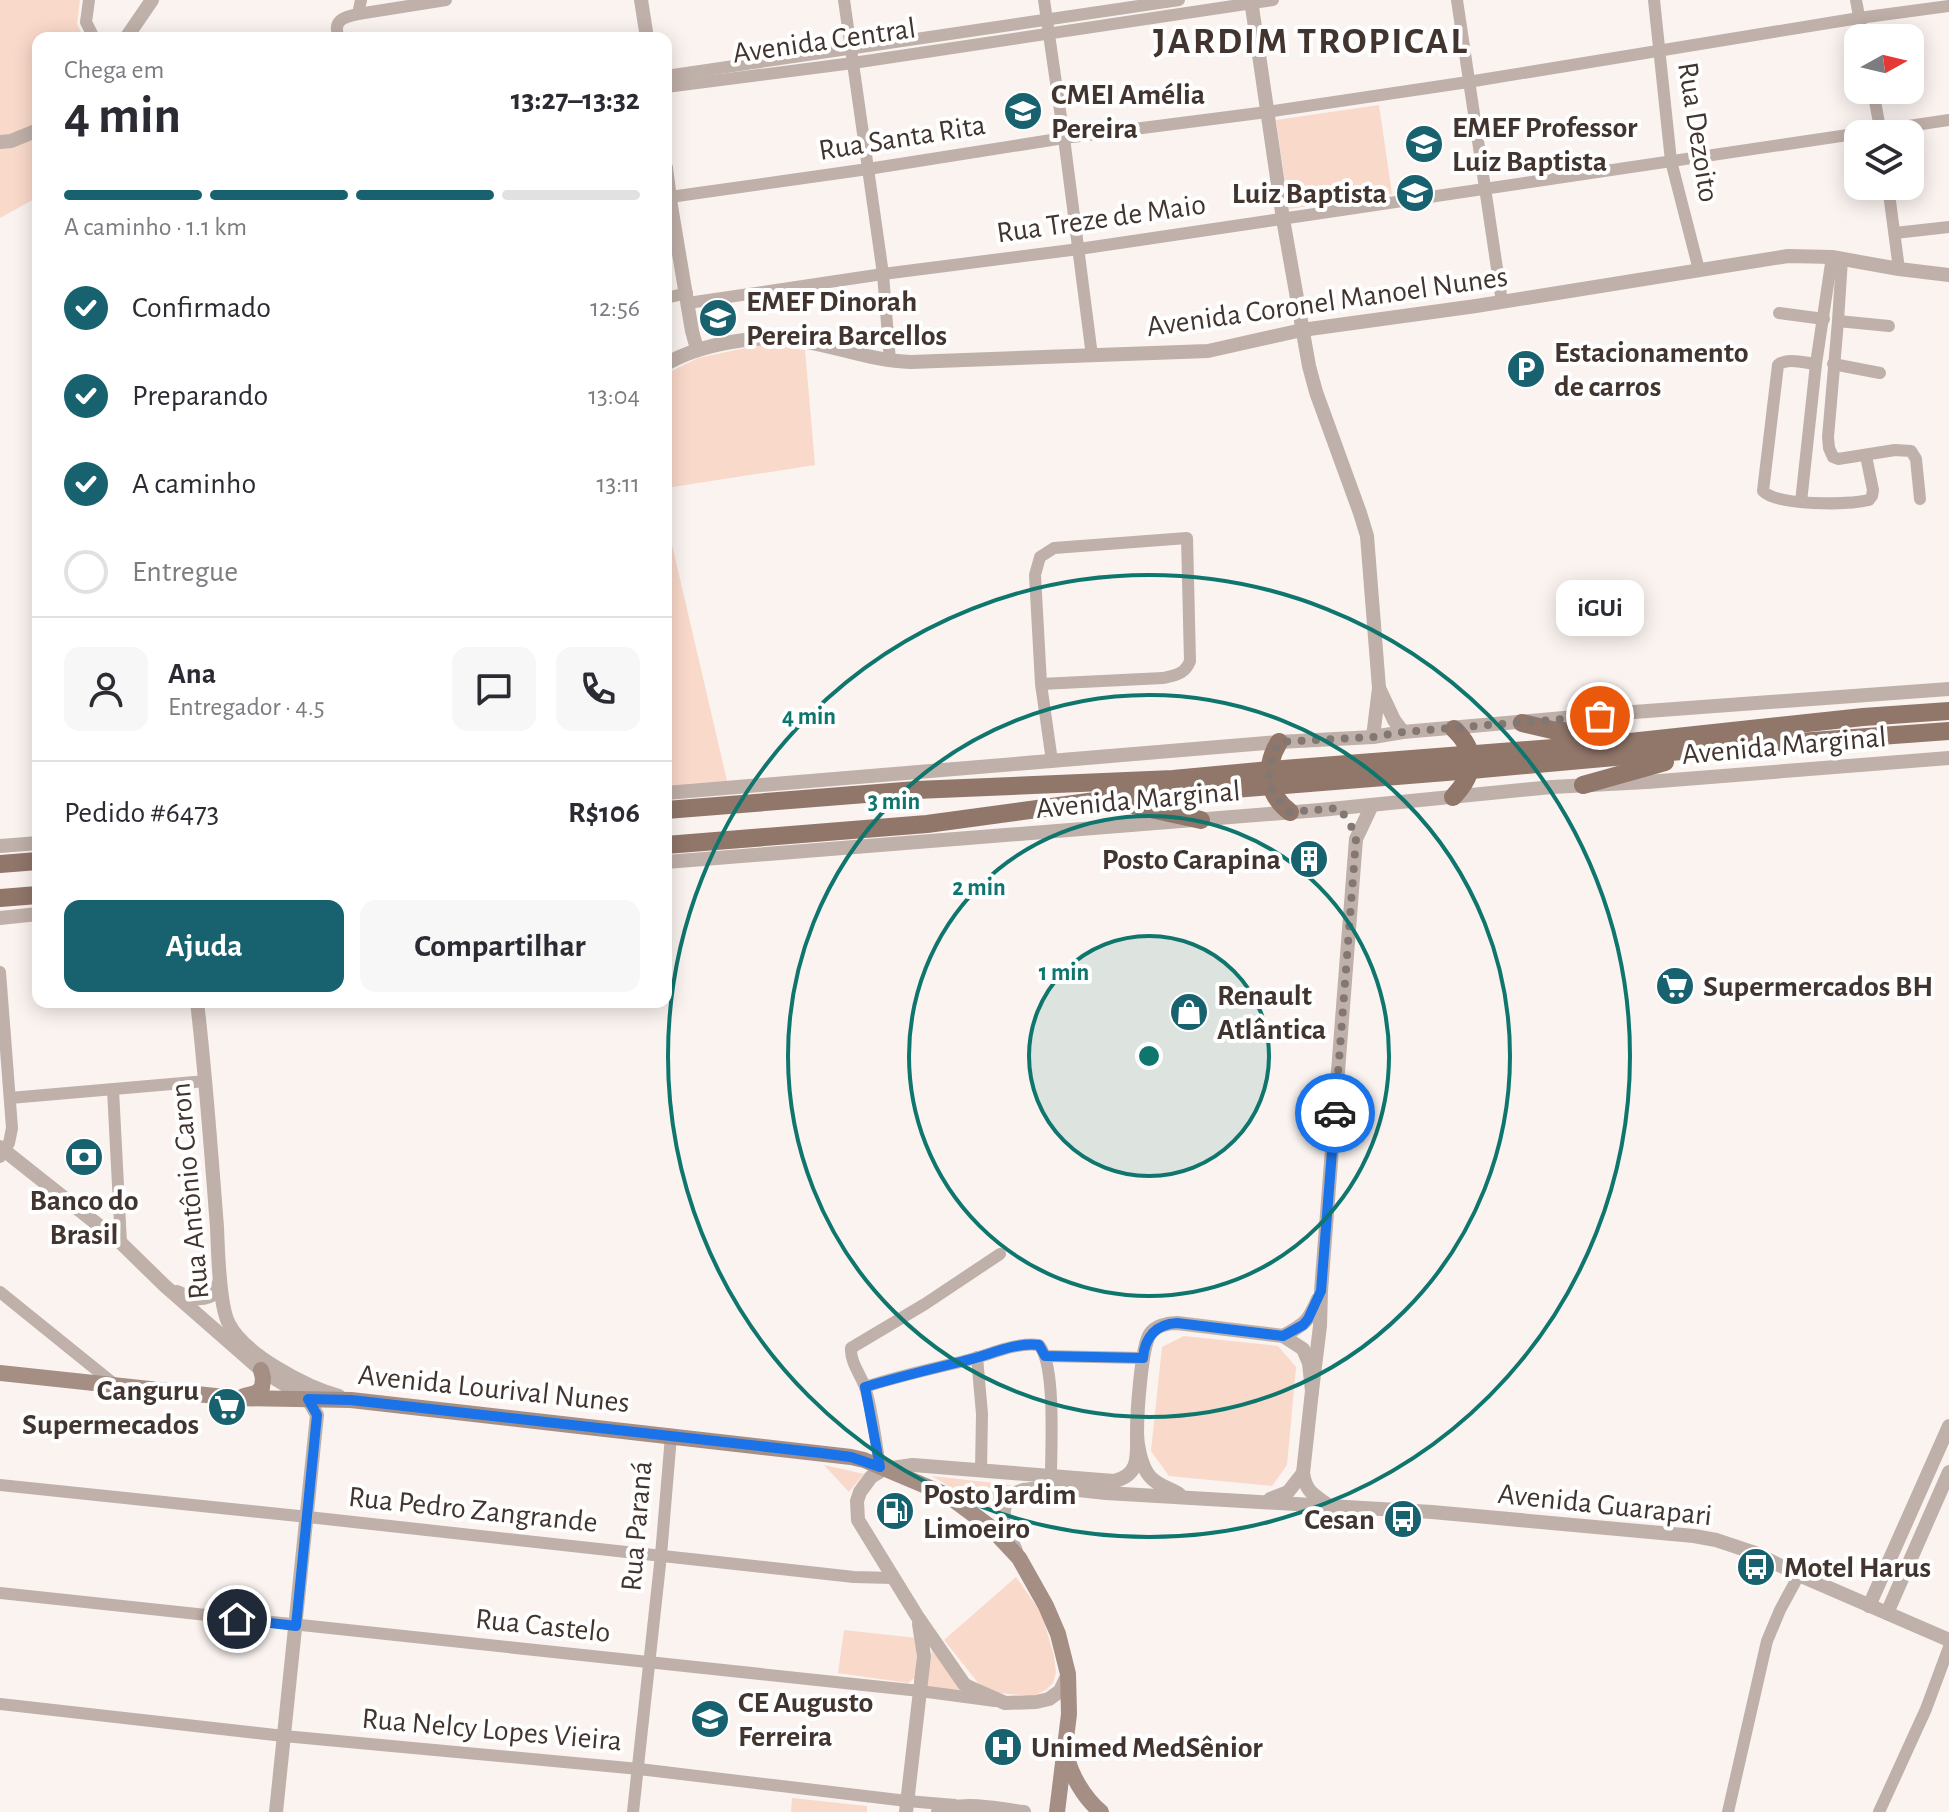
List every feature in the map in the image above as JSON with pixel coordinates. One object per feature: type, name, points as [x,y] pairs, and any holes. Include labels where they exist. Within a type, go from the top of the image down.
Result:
[{"type":"main road","points":[[1471,762],[1863,717],[1949,711]]},
{"type":"main road","points":[[1522,723],[1630,742]]},
{"type":"main road","points":[[1453,797],[1465,785],[1471,762],[1466,743],[1454,729]]},
{"type":"main road","points":[[672,845],[927,824],[1270,778],[1949,731]]},
{"type":"main road","points":[[1279,742],[1270,760],[1270,778],[1280,805],[1290,812]]},
{"type":"main road","points":[[1583,785],[1715,748]]},
{"type":"main road","points":[[672,810],[916,790],[1270,778]]},
{"type":"main road","points":[[1110,799],[1201,820]]},
{"type":"main road","points":[[0,864],[32,861]]},
{"type":"main road","points":[[0,898],[32,895]]},
{"type":"main road","points":[[234,1398],[260,1391],[263,1381],[261,1370]]},
{"type":"main road","name":"Avenida Lourival Nunes","points":[[0,1373],[234,1398],[351,1400],[851,1457],[882,1468],[947,1495],[989,1526],[1019,1558],[1046,1606],[1058,1634],[1068,1674],[1069,1714],[1057,1812]]},
{"type":"main road","points":[[1065,1747],[1067,1761],[1079,1784],[1090,1803],[1101,1812]]},
{"type":"street","points":[[89,0],[86,22],[91,32]]},
{"type":"street","points":[[130,32],[152,0]]},
{"type":"street","points":[[358,14],[361,0]]},
{"type":"street","points":[[337,32],[338,23],[343,18],[446,0]]},
{"type":"street","points":[[641,0],[646,32]]},
{"type":"street","points":[[844,0],[883,274],[890,361]]},
{"type":"street","points":[[1044,0],[1092,356]]},
{"type":"street","name":"Avenida Central","points":[[672,86],[853,63],[1179,0]]},
{"type":"street","name":"Avenida Central","points":[[672,75],[851,49],[1273,0]]},
{"type":"street","points":[[1457,0],[1502,302]]},
{"type":"street","name":"Rua Dezoito","points":[[1654,0],[1671,161],[1699,270]]},
{"type":"street","points":[[1856,0],[1860,24]]},
{"type":"street","points":[[1251,2],[1302,330],[1316,392],[1367,536],[1379,688],[1373,737]]},
{"type":"street","name":"Rua Santa Rita","points":[[672,202],[1064,138],[1267,112],[1949,6]]},
{"type":"street","name":"Rua Treze de Maio","points":[[1924,124],[1949,120]]},
{"type":"street","points":[[0,142],[32,132]]},
{"type":"street","name":"Rua Treze de Maio","points":[[672,298],[1079,249],[1844,137]]},
{"type":"street","points":[[1890,200],[1899,269]]},
{"type":"street","points":[[672,219],[697,349]]},
{"type":"street","points":[[1895,233],[1949,227]]},
{"type":"street","name":"Avenida Coronel Manoel Nunes","points":[[672,361],[697,349],[777,338],[811,342],[890,361],[911,362],[1208,351],[1302,330],[1502,302],[1788,256],[1837,258],[1949,275]]},
{"type":"street","points":[[1837,258],[1831,320],[1833,364],[1829,448],[1833,457],[1838,459],[1895,450],[1913,453],[1920,499]]},
{"type":"street","points":[[1779,313],[1889,326]]},
{"type":"street","points":[[1801,502],[1816,364],[1831,320]]},
{"type":"street","points":[[1816,364],[1788,361],[1778,365],[1763,486],[1766,494],[1801,502],[1869,500],[1873,490],[1866,456]]},
{"type":"street","points":[[1833,364],[1880,373]]},
{"type":"street","points":[[1041,684],[1163,678],[1187,669],[1190,661],[1187,538],[1054,548],[1040,557],[1035,575],[1041,684],[1052,761]]},
{"type":"street","points":[[1379,688],[1403,732]]},
{"type":"street","name":"Avenida Marginal","points":[[672,793],[1279,742],[1373,737],[1620,713],[1949,689]]},
{"type":"street","name":"Avenida Marginal","points":[[672,862],[1201,820],[1583,785],[1949,758]]},
{"type":"street","points":[[1332,1507],[1308,1490],[1303,1473],[1320,1326],[1356,839],[1372,805]]},
{"type":"street","points":[[1339,808],[1350,823],[1356,839]]},
{"type":"street","points":[[0,846],[32,843]]},
{"type":"street","points":[[0,918],[32,915]]},
{"type":"street","points":[[0,972],[11,1137],[2,1151],[121,1243],[261,1370],[308,1399],[317,1415],[276,1812]]},
{"type":"street","name":"Rua Antônio Caron","points":[[198,1008],[227,1321],[238,1337],[263,1358],[321,1391],[351,1400]]},
{"type":"street","points":[[10,1098],[206,1081]]},
{"type":"street","points":[[113,1090],[121,1243]]},
{"type":"street","points":[[882,1468],[865,1387],[851,1348],[1000,1254]]},
{"type":"street","points":[[165,1286],[191,1297],[206,1298],[216,1292],[221,1279]]},
{"type":"street","points":[[1283,1336],[1303,1325],[1321,1291]]},
{"type":"street","points":[[0,1292],[114,1384]]},
{"type":"street","points":[[1005,1703],[964,1684],[917,1616],[858,1520],[856,1508],[860,1492],[871,1477],[882,1468],[925,1465],[1114,1481],[1123,1479],[1137,1460],[1143,1358],[1149,1335],[1167,1323],[1283,1336],[1303,1349],[1312,1391]]},
{"type":"street","points":[[865,1387],[898,1376],[1035,1344],[1042,1348],[1045,1356],[1050,1398],[1051,1476]]},
{"type":"street","points":[[1045,1356],[1143,1358]]},
{"type":"street","points":[[977,1357],[982,1414],[981,1470]]},
{"type":"street","points":[[1869,1606],[1949,1426]]},
{"type":"street","points":[[1137,1434],[1148,1475],[1155,1482],[1186,1497]]},
{"type":"street","name":"Rua Paraná","points":[[633,1812],[671,1436]]},
{"type":"street","points":[[1887,1613],[1949,1472]]},
{"type":"street","points":[[1019,1558],[1003,1521],[1003,1510],[1005,1502],[1023,1490],[1051,1487],[1262,1501],[1288,1492],[1303,1473]]},
{"type":"street","name":"Rua Pedro Zangrande","points":[[0,1485],[854,1577],[893,1578]]},
{"type":"street","name":"Avenida Guarapari","points":[[1262,1501],[1432,1512],[1716,1540],[1755,1553],[1949,1640]]},
{"type":"street","points":[[1728,1812],[1767,1641],[1799,1575]]},
{"type":"street","name":"Rua Castelo","points":[[0,1593],[920,1691],[1005,1703],[1049,1699],[1060,1691],[1068,1674]]},
{"type":"street","points":[[907,1806],[924,1656],[917,1616]]},
{"type":"street","points":[[1879,1812],[1926,1709],[1949,1647]]},
{"type":"street","name":"Rua Nelcy Lopes Vieira","points":[[0,1704],[284,1736],[639,1769],[907,1806],[979,1807]]},
{"type":"street","points":[[938,1812],[953,1807],[1024,1812]]},
{"type":"shaded area","points":[[0,0],[80,0],[77,24],[81,32],[32,32],[32,200],[0,218]]},
{"type":"shaded area","points":[[1379,105],[1392,194],[1289,209],[1276,120]]},
{"type":"shaded area","points":[[764,344],[805,350],[815,465],[672,487],[672,371],[698,358]]},
{"type":"shaded area","points":[[672,545],[728,785],[672,790]]},
{"type":"shaded area","points":[[1184,1336],[1278,1346],[1296,1367],[1287,1465],[1272,1486],[1169,1476],[1151,1451],[1162,1347]]},
{"type":"shaded area","points":[[824,1465],[864,1474],[849,1492]]},
{"type":"shaded area","points":[[932,1476],[1011,1485],[995,1514]]},
{"type":"shaded area","points":[[1016,1577],[1042,1614],[1054,1656],[1056,1672],[1053,1683],[1033,1696],[998,1693],[979,1684],[944,1640]]},
{"type":"shaded area","points":[[844,1630],[917,1638],[916,1677],[908,1683],[838,1673]]},
{"type":"shaded area","points":[[932,1650],[964,1692],[926,1686]]},
{"type":"shaded area","points":[[792,1798],[867,1806],[867,1812],[791,1812]]},
{"type":"way so far","points":[[1335,1113],[1356,839],[1350,823],[1339,808],[1290,812],[1280,805],[1271,786],[1270,770],[1270,760],[1279,742],[1373,737],[1600,716]]},
{"type":"place","name":"CMEI Amélia Pereira","points":[[1023,111]]},
{"type":"place","name":"EMEF Professor Luiz Baptista","points":[[1424,144]]},
{"type":"place","name":"Luiz Baptista","points":[[1415,193]]},
{"type":"place","name":"EMEF Dinorah Pereira Barcellos","points":[[718,318]]},
{"type":"place","name":"Estacionamento de carros","points":[[1526,369]]},
{"type":"place","name":"iGUi","points":[[1600,716]]},
{"type":"place","name":"Posto Carapina","points":[[1309,859]]},
{"type":"place","name":"Supermercados BH","points":[[1675,986]]},
{"type":"place","name":"Renault Atlântica","points":[[1189,1012]]},
{"type":"place","name":"Banco do Brasil","points":[[84,1157]]},
{"type":"place","name":"Canguru Supermecados","points":[[227,1407]]},
{"type":"place","name":"Posto Jardim Limoeiro","points":[[895,1511]]},
{"type":"place","name":"Cesan","points":[[1403,1519]]},
{"type":"place","name":"Motel Harus","points":[[1756,1567]]},
{"type":"place","name":"CE Augusto Ferreira","points":[[710,1719]]},
{"type":"place","name":"Unimed MedSênior","points":[[1003,1747]]},
{"type":"district","name":"JARDIM TROPICAL","points":[[1311,40]]},
{"type":"route","points":[[237,1619],[296,1626],[317,1415],[308,1399],[351,1400],[821,1453],[864,1460],[880,1467],[865,1387],[898,1376],[1027,1344],[1039,1345],[1045,1356],[1143,1358],[1149,1335],[1167,1323],[1283,1336],[1303,1325],[1321,1291],[1335,1113]]}]
